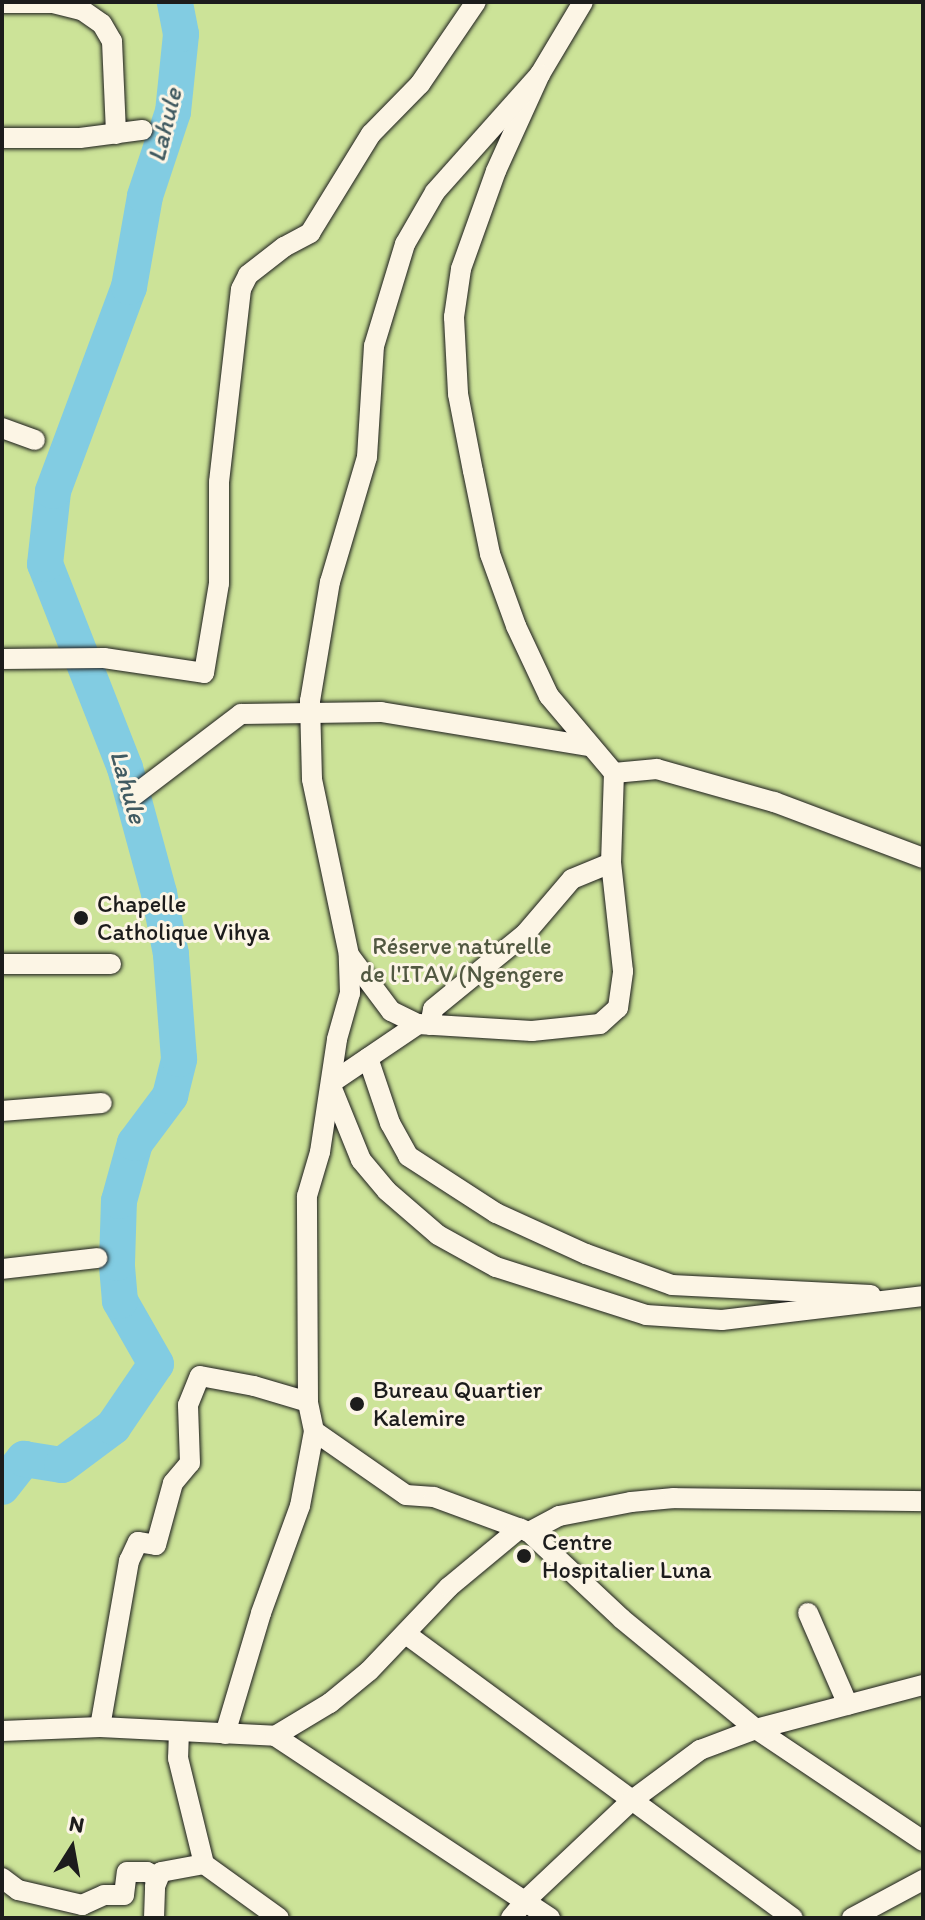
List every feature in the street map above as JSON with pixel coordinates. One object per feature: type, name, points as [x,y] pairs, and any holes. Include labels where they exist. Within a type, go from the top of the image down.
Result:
[{"type":"street","points":[[2,659],[104,658],[204,673],[219,583],[219,482],[241,289],[248,275],[284,247],[310,233],[371,134],[420,84],[476,2]]},
{"type":"street","points":[[349,955],[391,1011],[424,1024],[532,1031],[600,1024],[618,1008],[623,971],[611,863],[614,773],[549,696],[516,626],[490,554],[458,394],[454,317],[461,269],[496,171],[540,74],[583,2]]},
{"type":"street","points":[[2,3],[53,3],[82,10],[102,24],[112,41],[116,134]]},
{"type":"street","points":[[225,1734],[261,1613],[300,1506],[314,1431],[308,1402],[307,1196],[320,1152],[337,1039],[350,993],[349,955],[312,779],[310,714],[330,582],[367,457],[374,346],[405,244],[435,192],[540,74]]},
{"type":"street","points":[[2,138],[116,134],[142,130]]},
{"type":"street","points":[[2,428],[35,440]]},
{"type":"street","points":[[132,797],[241,714],[381,712],[589,746]]},
{"type":"street","points":[[614,773],[657,769],[774,802],[923,858]]},
{"type":"street","points":[[331,1083],[424,1024],[433,1009],[525,934],[572,879],[611,863]]},
{"type":"street","points":[[2,964],[111,964]]},
{"type":"street","points":[[368,1058],[390,1123],[408,1156],[496,1213],[586,1254],[672,1285],[918,1297]]},
{"type":"street","points":[[331,1083],[339,1112],[361,1160],[387,1191],[438,1235],[496,1267],[646,1315],[722,1320],[918,1297]]},
{"type":"street","points":[[2,1111],[102,1103]]},
{"type":"street","points":[[2,1269],[97,1258]]},
{"type":"street","points":[[100,1727],[129,1561],[138,1542],[156,1545],[173,1483],[190,1463],[188,1405],[200,1376],[254,1386],[308,1402]]},
{"type":"street","points":[[314,1431],[406,1495],[434,1497],[524,1530],[622,1619],[756,1729],[923,1841]]},
{"type":"street","points":[[275,1736],[330,1703],[406,1634],[449,1587],[524,1530],[559,1516],[631,1502],[674,1498],[923,1501]]},
{"type":"street","points":[[808,1613],[848,1705]]},
{"type":"street","points":[[406,1634],[793,1918]]},
{"type":"street","points":[[511,1918],[526,1900],[631,1801],[700,1750],[756,1729],[923,1685]]},
{"type":"street","points":[[2,1731],[100,1727],[275,1736],[550,1918]]},
{"type":"street","points":[[179,1731],[178,1758],[204,1864],[279,1918]]},
{"type":"street","points":[[154,1918],[156,1877],[161,1872],[204,1864]]},
{"type":"street","points":[[2,1878],[18,1890],[82,1905],[104,1895],[124,1895],[127,1872],[147,1872],[156,1877]]},
{"type":"street","points":[[852,1918],[923,1880]]},
{"type":"green space","name":"Réserve naturelle de l'ITAV (Ngengere","points":[[2,2],[923,2],[923,1918],[2,1918]]},
{"type":"waterway","name":"Lahule","points":[[2,1487],[24,1459],[62,1465],[113,1427],[156,1364],[120,1301],[117,1263],[119,1201],[135,1143],[170,1096],[179,1059],[171,954],[159,893],[125,768],[45,564],[53,491],[129,287],[145,196],[173,112],[181,34],[175,2]]},
{"type":"place","name":"Chapelle Catholique Vihya","points":[[81,918]]},
{"type":"place","name":"Bureau Quartier Kalemire","points":[[357,1404]]},
{"type":"place","name":"Centre Hospitalier Luna","points":[[524,1556]]}]
